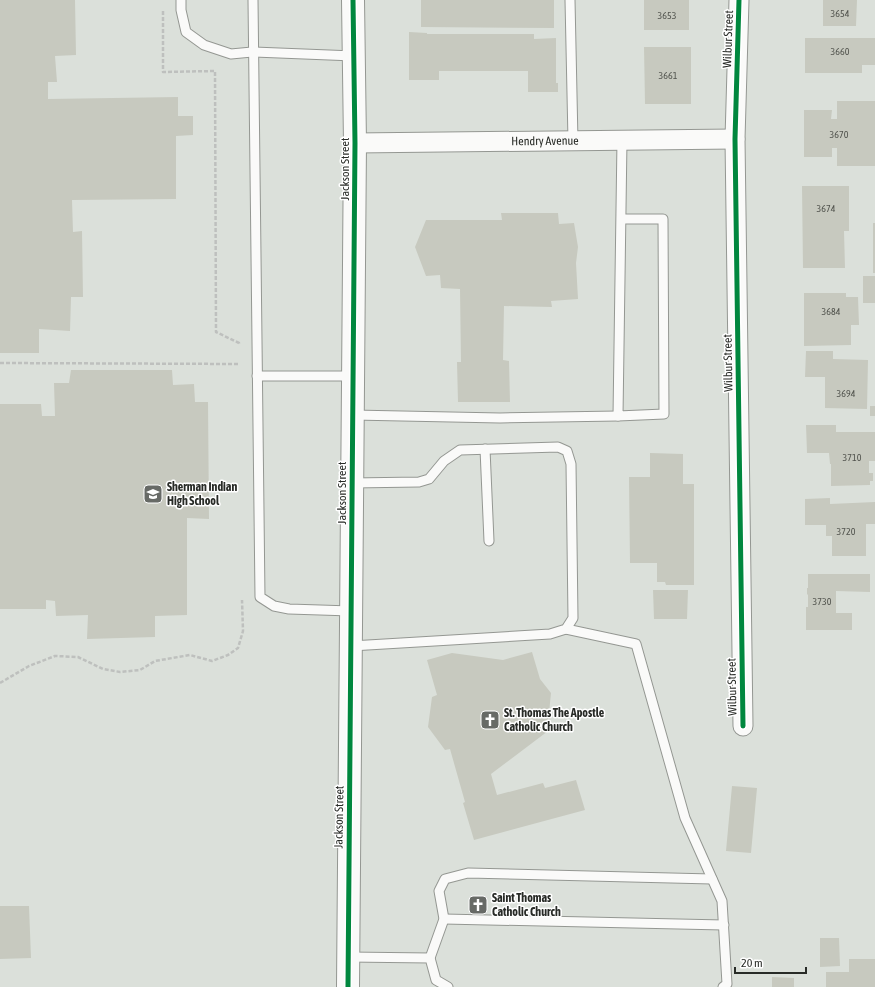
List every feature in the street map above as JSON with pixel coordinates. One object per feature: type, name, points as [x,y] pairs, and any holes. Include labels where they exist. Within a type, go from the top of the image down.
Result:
[{"type":"street","name":"Jackson Street","points":[[348,987],[355,143],[353,0]]},
{"type":"street","name":"Wilbur Street","points":[[739,0],[735,139],[742,726]]},
{"type":"street","name":"Hendry Avenue","points":[[355,143],[735,139]]},
{"type":"lane","points":[[181,0],[181,10],[186,32],[204,45],[231,54],[252,52],[354,56]]},
{"type":"lane","points":[[253,0],[252,52],[260,597],[274,606],[290,609],[351,611]]},
{"type":"lane","points":[[570,0],[573,141]]},
{"type":"lane","points":[[618,416],[622,140]]},
{"type":"lane","points":[[353,415],[500,418],[664,414],[663,219],[621,219]]},
{"type":"lane","points":[[257,376],[353,376]]},
{"type":"lane","points":[[352,483],[419,482],[429,479],[444,461],[460,450],[558,447],[567,451],[571,464],[573,618],[566,629]]},
{"type":"lane","points":[[485,449],[489,541]]},
{"type":"lane","points":[[351,646],[550,634],[566,629],[636,644],[685,818],[722,901],[725,986]]},
{"type":"lane","points":[[448,987],[436,980],[430,958],[444,920],[440,891],[445,879],[468,872],[712,879]]},
{"type":"lane","points":[[444,920],[724,925]]},
{"type":"lane","points":[[348,957],[430,958]]},
{"type":"path","points":[[163,7],[163,72],[215,71],[216,332],[239,343],[239,350]]},
{"type":"path","points":[[239,357],[239,372]]},
{"type":"path","points":[[0,363],[239,364]]},
{"type":"path","points":[[0,683],[29,666],[55,656],[78,657],[103,669],[120,672],[140,670],[155,661],[190,656],[212,661],[228,655],[238,648],[243,631],[242,599]]},
{"type":"building","points":[[0,0],[75,0],[76,55],[55,56],[57,82],[48,82],[48,99],[178,97],[178,116],[193,116],[193,135],[176,136],[176,199],[72,200],[73,232],[82,231],[83,297],[71,297],[70,331],[39,329],[39,353],[0,353]]},
{"type":"building","points":[[421,0],[554,0],[554,28],[421,27]]},
{"type":"building","points":[[644,0],[689,0],[689,30],[644,30]]},
{"type":"building","points":[[823,0],[857,0],[856,26],[823,26]]},
{"type":"building","points":[[409,32],[427,34],[534,34],[534,39],[556,38],[556,83],[558,83],[558,92],[528,92],[528,71],[439,71],[439,80],[409,80]]},
{"type":"building","points":[[805,38],[875,38],[875,65],[862,65],[862,73],[805,73]]},
{"type":"building","points":[[644,47],[691,47],[691,104],[645,104]]},
{"type":"building","points":[[837,101],[875,101],[875,166],[837,166],[837,148],[832,148],[832,157],[804,157],[804,110],[832,110],[831,119],[837,119]]},
{"type":"building","points":[[802,186],[849,186],[849,231],[844,231],[845,268],[803,268]]},
{"type":"building","points":[[501,213],[558,213],[559,224],[574,223],[578,247],[576,263],[578,299],[551,301],[552,307],[504,306],[503,360],[509,361],[510,402],[458,402],[457,362],[461,362],[460,289],[441,288],[440,275],[426,276],[415,247],[426,220],[502,220]]},
{"type":"building","points":[[873,223],[875,223],[875,273],[873,273]]},
{"type":"building","points":[[863,276],[875,276],[875,303],[863,303]]},
{"type":"building","points":[[804,293],[846,293],[846,297],[858,297],[859,325],[851,325],[851,345],[804,346]]},
{"type":"building","points":[[806,351],[833,351],[833,359],[868,360],[867,409],[825,408],[825,377],[805,377]]},
{"type":"building","points":[[71,370],[172,370],[173,385],[194,384],[195,402],[208,402],[209,519],[187,518],[187,615],[155,616],[155,637],[87,639],[88,615],[56,616],[55,601],[46,600],[46,609],[0,609],[0,404],[41,404],[42,416],[55,416],[54,383],[69,383]]},
{"type":"building","points":[[870,406],[875,406],[875,416],[870,416]]},
{"type":"building","points":[[806,425],[836,425],[836,432],[875,432],[875,461],[869,461],[869,473],[873,473],[873,481],[870,481],[870,485],[831,486],[831,464],[829,453],[807,453]]},
{"type":"building","points":[[650,453],[683,454],[683,484],[694,484],[694,585],[666,585],[665,582],[657,582],[657,563],[630,563],[629,477],[650,477]]},
{"type":"building","points":[[830,498],[830,504],[875,502],[875,524],[866,524],[866,556],[832,556],[832,536],[826,536],[826,525],[805,525],[805,499]]},
{"type":"building","points":[[808,574],[870,574],[870,592],[836,591],[836,613],[852,613],[852,630],[806,630]]},
{"type":"building","points":[[653,590],[688,590],[687,619],[654,619]]},
{"type":"building","name":"St. Thomas The Apostle Catholic Church","points":[[532,652],[540,679],[551,693],[549,713],[552,728],[491,774],[497,795],[543,783],[545,788],[576,780],[585,810],[474,840],[463,803],[465,802],[450,749],[445,750],[428,727],[432,697],[437,695],[427,660],[452,653],[503,660]]},
{"type":"building","points":[[732,786],[757,788],[751,853],[726,851]]},
{"type":"building","points":[[0,906],[29,906],[31,958],[0,959]]},
{"type":"building","points":[[820,938],[839,938],[840,966],[820,967]]},
{"type":"building","points":[[849,959],[875,959],[875,987],[826,987],[826,972],[849,972]]},
{"type":"building","points":[[772,977],[794,978],[794,987],[772,987]]},
{"type":"cycle path","points":[[348,987],[355,143],[353,0]]},
{"type":"cycle path","points":[[739,0],[735,139],[743,726]]},
{"type":"place","name":"Sherman Indian High School","points":[[153,494]]},
{"type":"place","name":"St. Thomas The Apostle Catholic Church","points":[[490,720]]},
{"type":"place","name":"Saint Thomas Catholic Church","points":[[478,905]]}]
